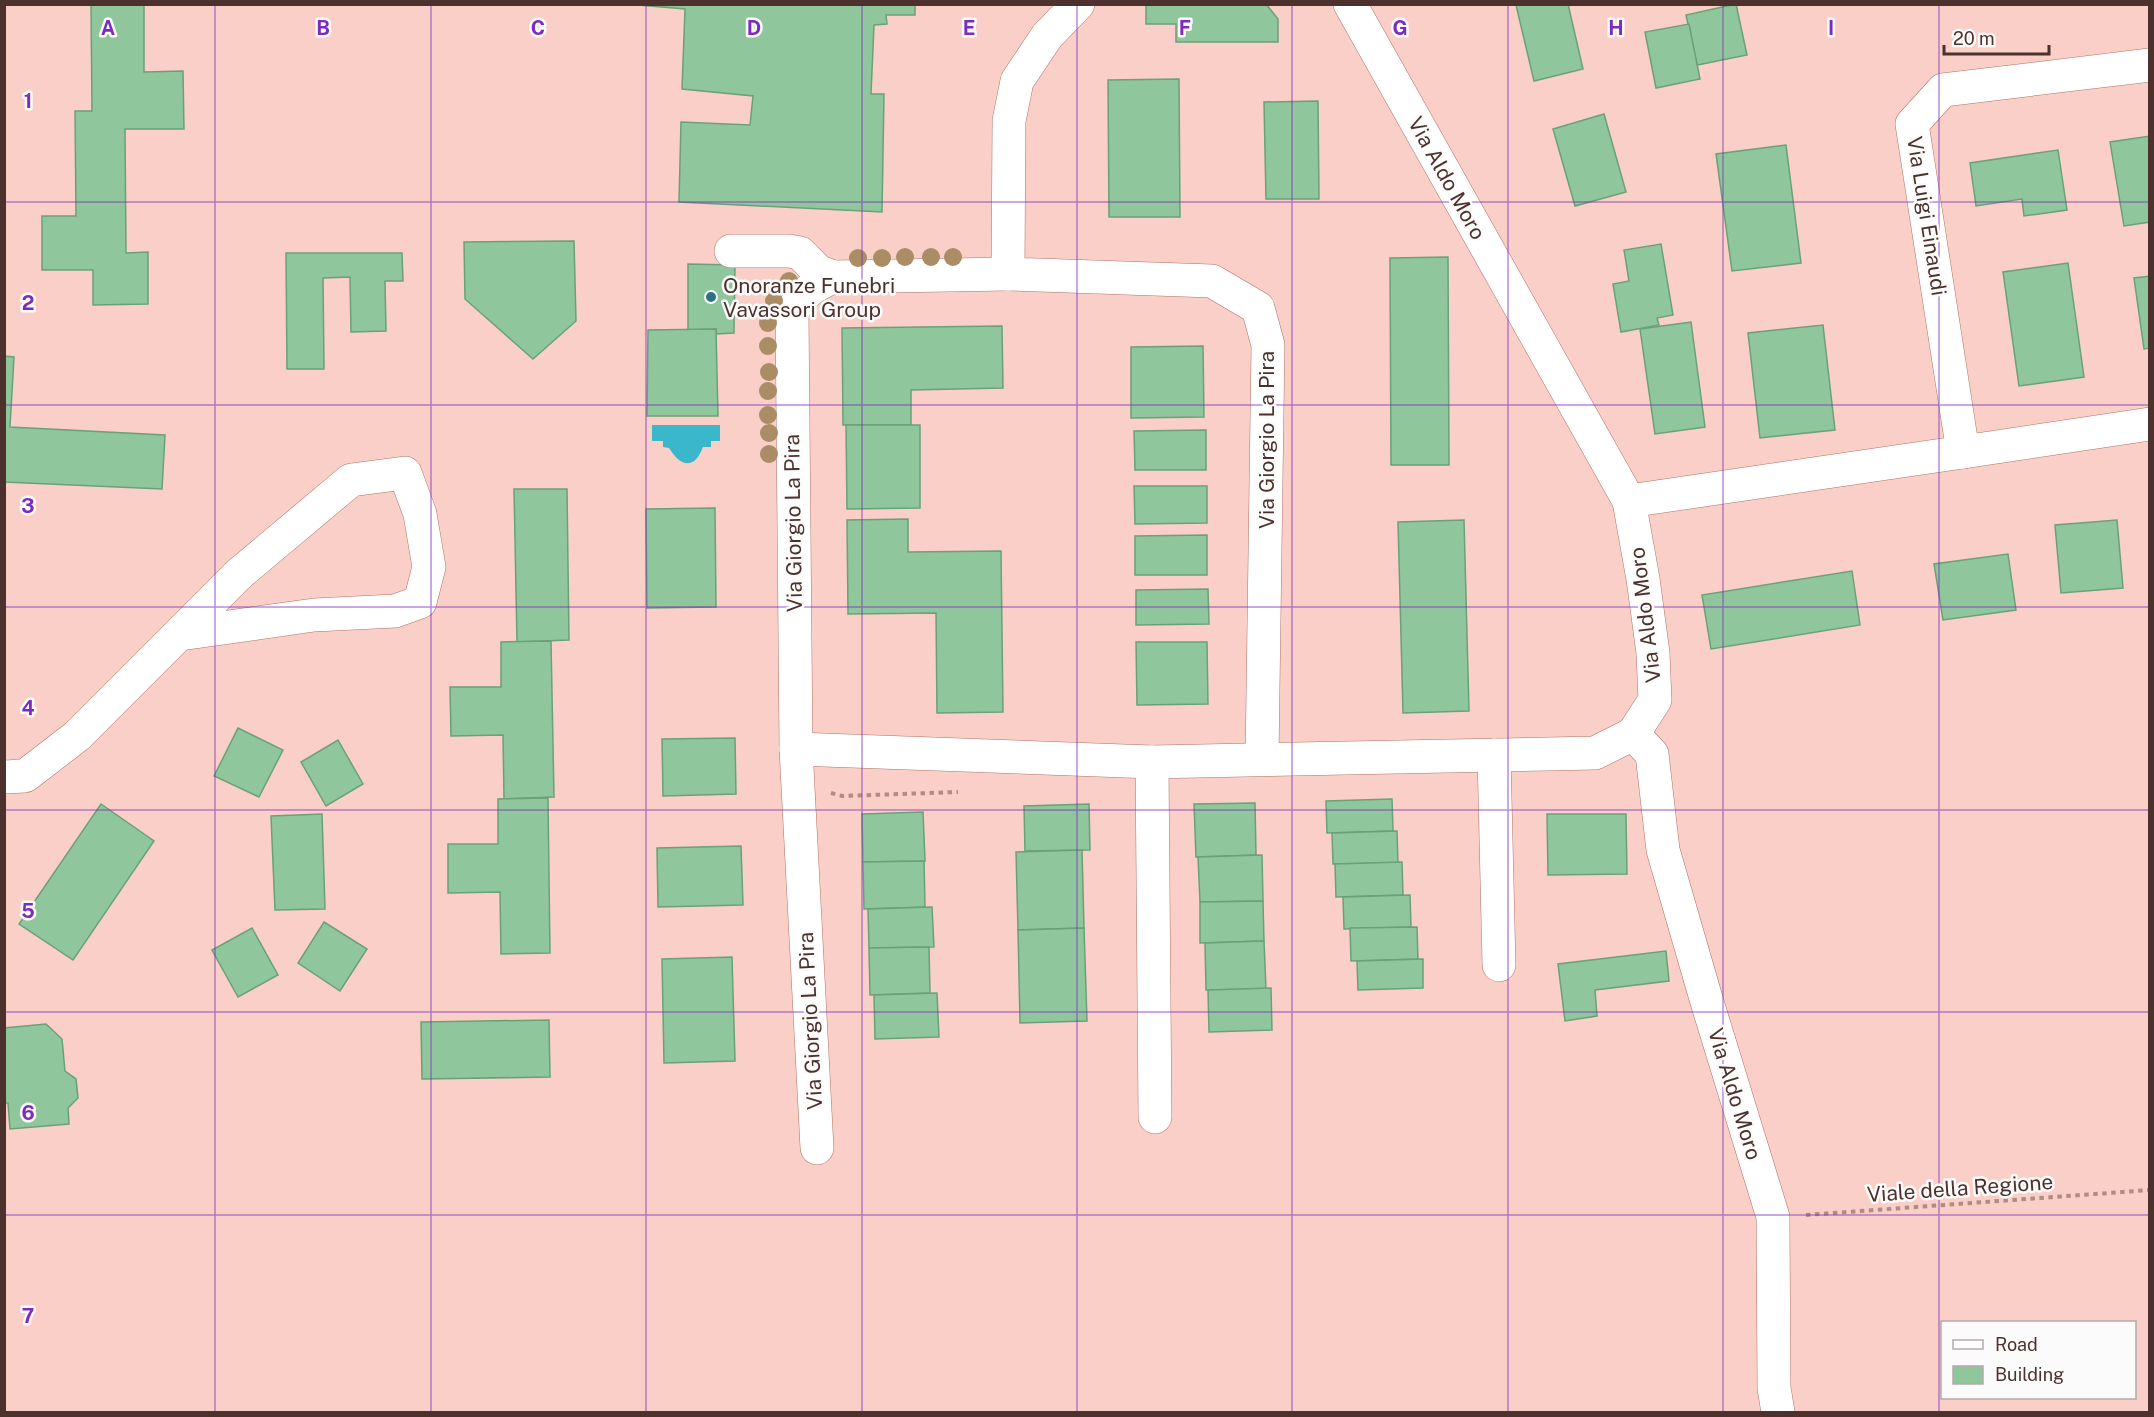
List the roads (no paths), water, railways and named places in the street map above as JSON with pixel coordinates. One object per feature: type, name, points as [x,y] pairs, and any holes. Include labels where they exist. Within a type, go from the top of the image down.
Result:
[{"type":"street","points":[[1008,274],[1009,121],[1017,81],[1047,36],[1078,4]]},
{"type":"street","name":"Via Aldo Moro","points":[[1350,4],[1629,501],[1653,653],[1655,700],[1634,734],[1652,754],[1663,850],[1773,1217],[1774,1388],[1778,1413]]},
{"type":"street","name":"Via Luigi Einaudi","points":[[1963,452],[1912,124],[1943,90],[2150,65]]},
{"type":"street","points":[[731,251],[800,253],[818,271],[833,277]]},
{"type":"street","name":"Via Giorgio La Pira","points":[[817,1148],[796,763],[791,325],[792,312],[800,298],[814,285],[833,277],[1008,274],[1212,281],[1258,308],[1268,345],[1262,759]]},
{"type":"street","points":[[1629,501],[2150,424]]},
{"type":"street","points":[[4,777],[25,776],[77,736],[239,574],[351,480],[405,473],[420,514],[429,567],[420,602],[395,611],[314,615],[180,634]]},
{"type":"street","points":[[796,763],[1152,762],[1594,753],[1634,734]]},
{"type":"street","points":[[1494,755],[1499,965]]},
{"type":"street","points":[[1152,762],[1155,1117]]},
{"type":"water","points":[[652,425],[720,425],[720,441],[711,441],[711,447],[703,447],[691,463],[682,462],[669,448],[663,447],[663,441],[652,441]]},
{"type":"place","name":"Onoranze Funebri Vavassori Group","points":[[711,297]]}]
